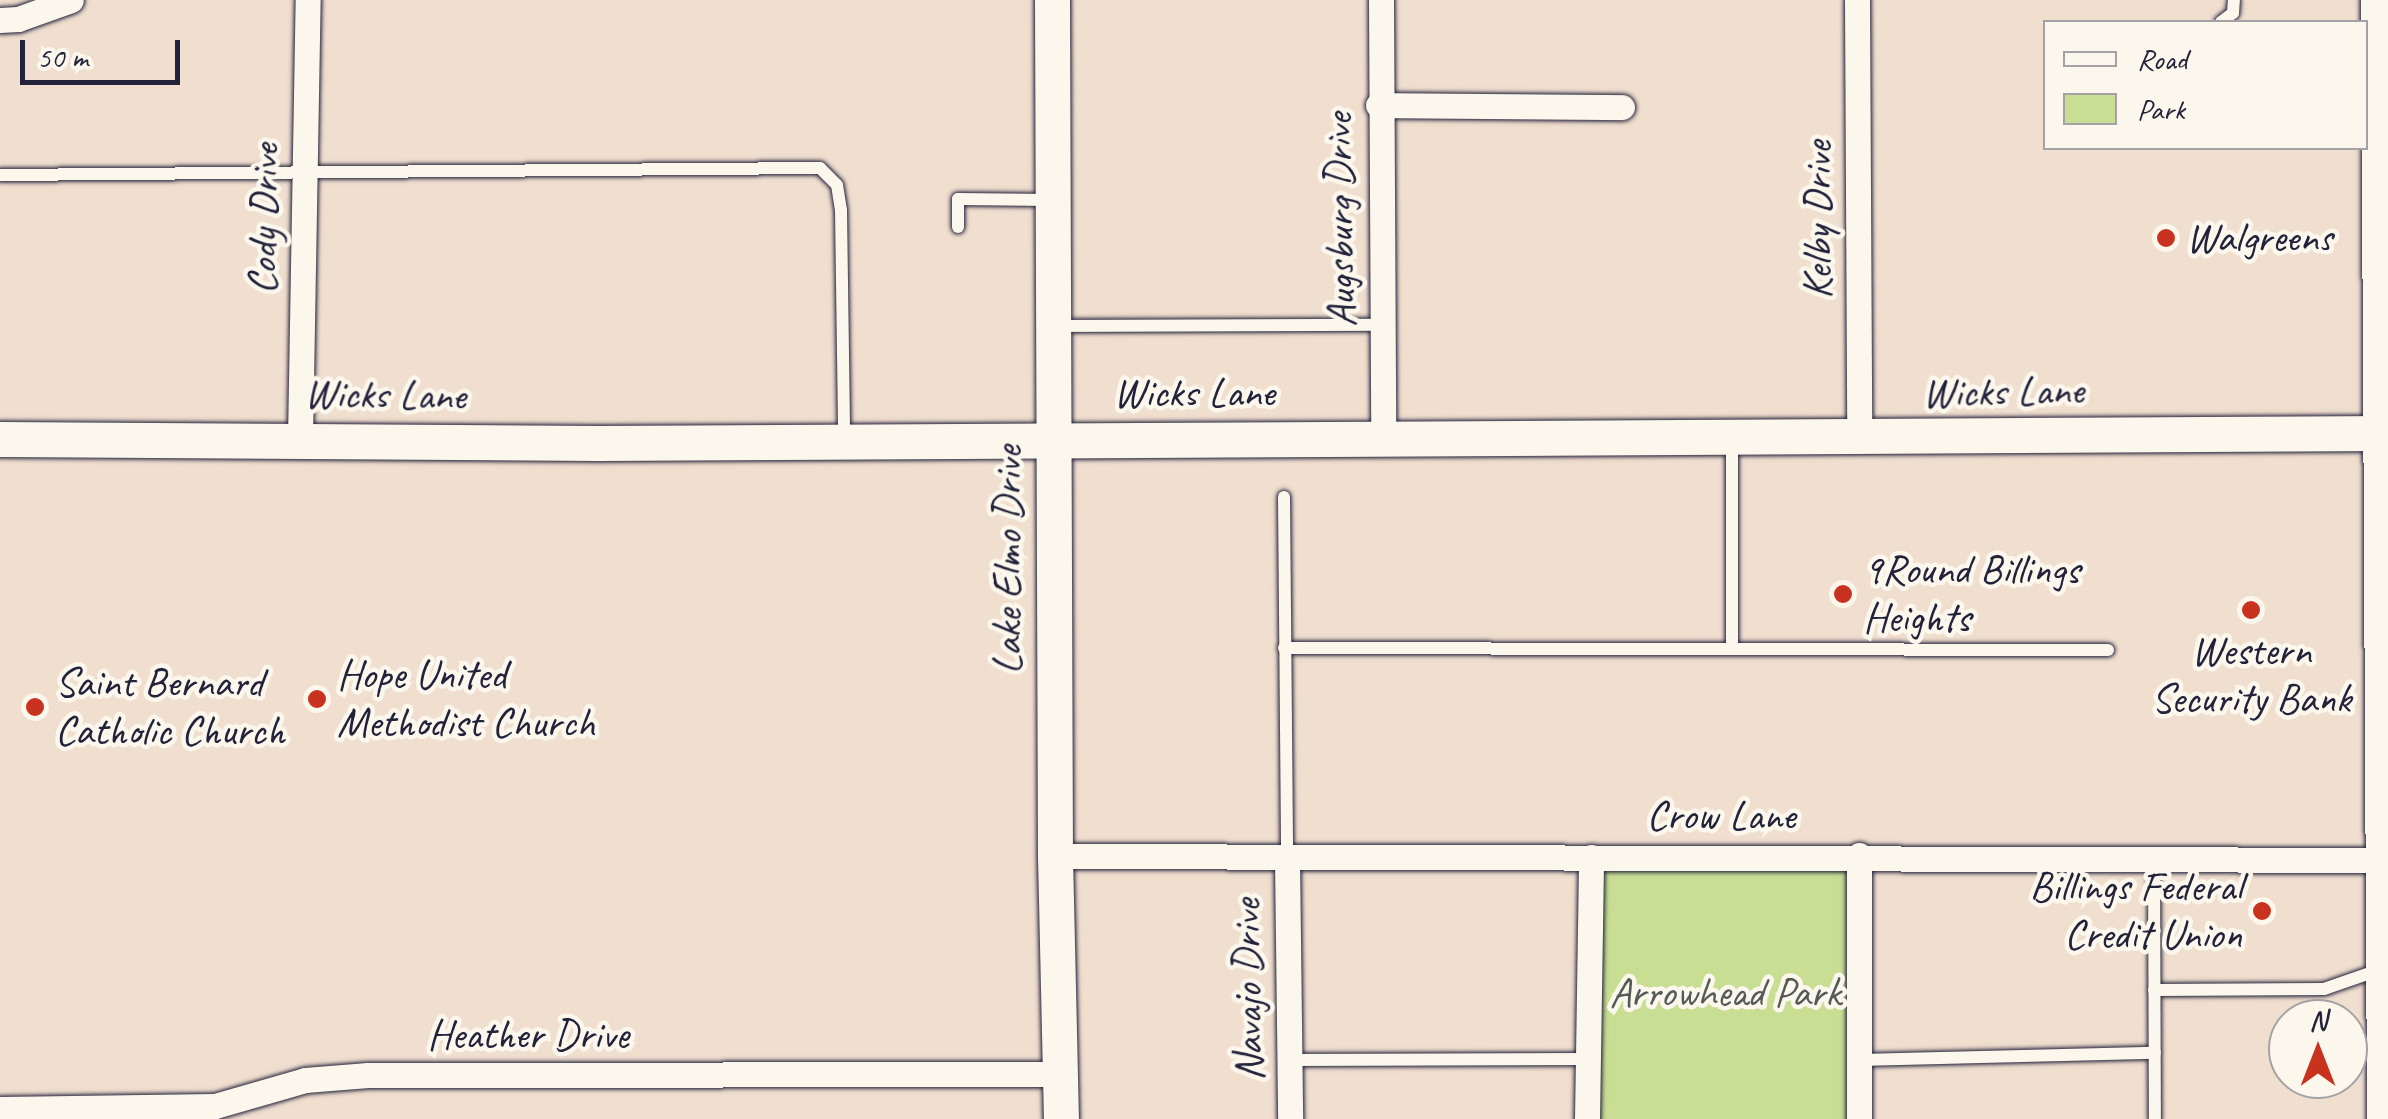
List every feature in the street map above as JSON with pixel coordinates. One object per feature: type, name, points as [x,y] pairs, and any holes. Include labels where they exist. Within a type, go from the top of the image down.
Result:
[{"type":"main road","name":"Lake Elmo Drive","points":[[1052,0],[1055,856],[1061,1119]]},
{"type":"main road","points":[[2381,0],[2387,1119]]},
{"type":"main road","name":"Wicks Lane","points":[[0,439],[1859,439],[2386,433]]},
{"type":"street","points":[[11,13],[71,0]]},
{"type":"street","name":"Cody Drive","points":[[300,439],[308,0]]},
{"type":"street","name":"Augsburg Drive","points":[[1380,0],[1384,439]]},
{"type":"street","name":"Kelby Drive","points":[[1857,0],[1859,439]]},
{"type":"street","points":[[1378,104],[1622,107]]},
{"type":"street","points":[[1859,855],[1859,1119]]},
{"type":"street","name":"Crow Lane","points":[[1055,856],[1287,859],[1859,855],[2388,860]]},
{"type":"street","points":[[1587,1119],[1591,857]]},
{"type":"street","name":"Navajo Drive","points":[[1287,859],[1290,1119]]},
{"type":"street","name":"Heather Drive","points":[[0,1109],[215,1106],[305,1080],[368,1075],[1061,1074]]},
{"type":"lane","points":[[0,175],[820,168],[836,185],[841,210],[844,440]]},
{"type":"lane","points":[[958,228],[958,199],[1052,200]]},
{"type":"lane","points":[[1052,326],[1382,325]]},
{"type":"lane","points":[[1732,438],[1732,648]]},
{"type":"lane","points":[[1284,497],[1287,859]]},
{"type":"lane","points":[[1284,648],[2108,650]]},
{"type":"lane","points":[[2154,856],[2155,1119]]},
{"type":"lane","points":[[2154,990],[2324,989],[2388,968]]},
{"type":"lane","points":[[1859,1060],[2154,1053]]},
{"type":"lane","points":[[1290,1060],[1588,1059]]},
{"type":"green space","name":"Arrowhead Park","points":[[1859,864],[1855,1119],[1589,1119],[1599,867]]},
{"type":"place","name":"Walgreens","points":[[2166,238]]},
{"type":"place","name":"9Round Billings Heights","points":[[1843,594]]},
{"type":"place","name":"Western Security Bank","points":[[2251,610]]},
{"type":"place","name":"Hope United Methodist Church","points":[[317,699]]},
{"type":"place","name":"Saint Bernard Catholic Church","points":[[35,707]]},
{"type":"place","name":"Billings Federal Credit Union","points":[[2262,911]]}]
